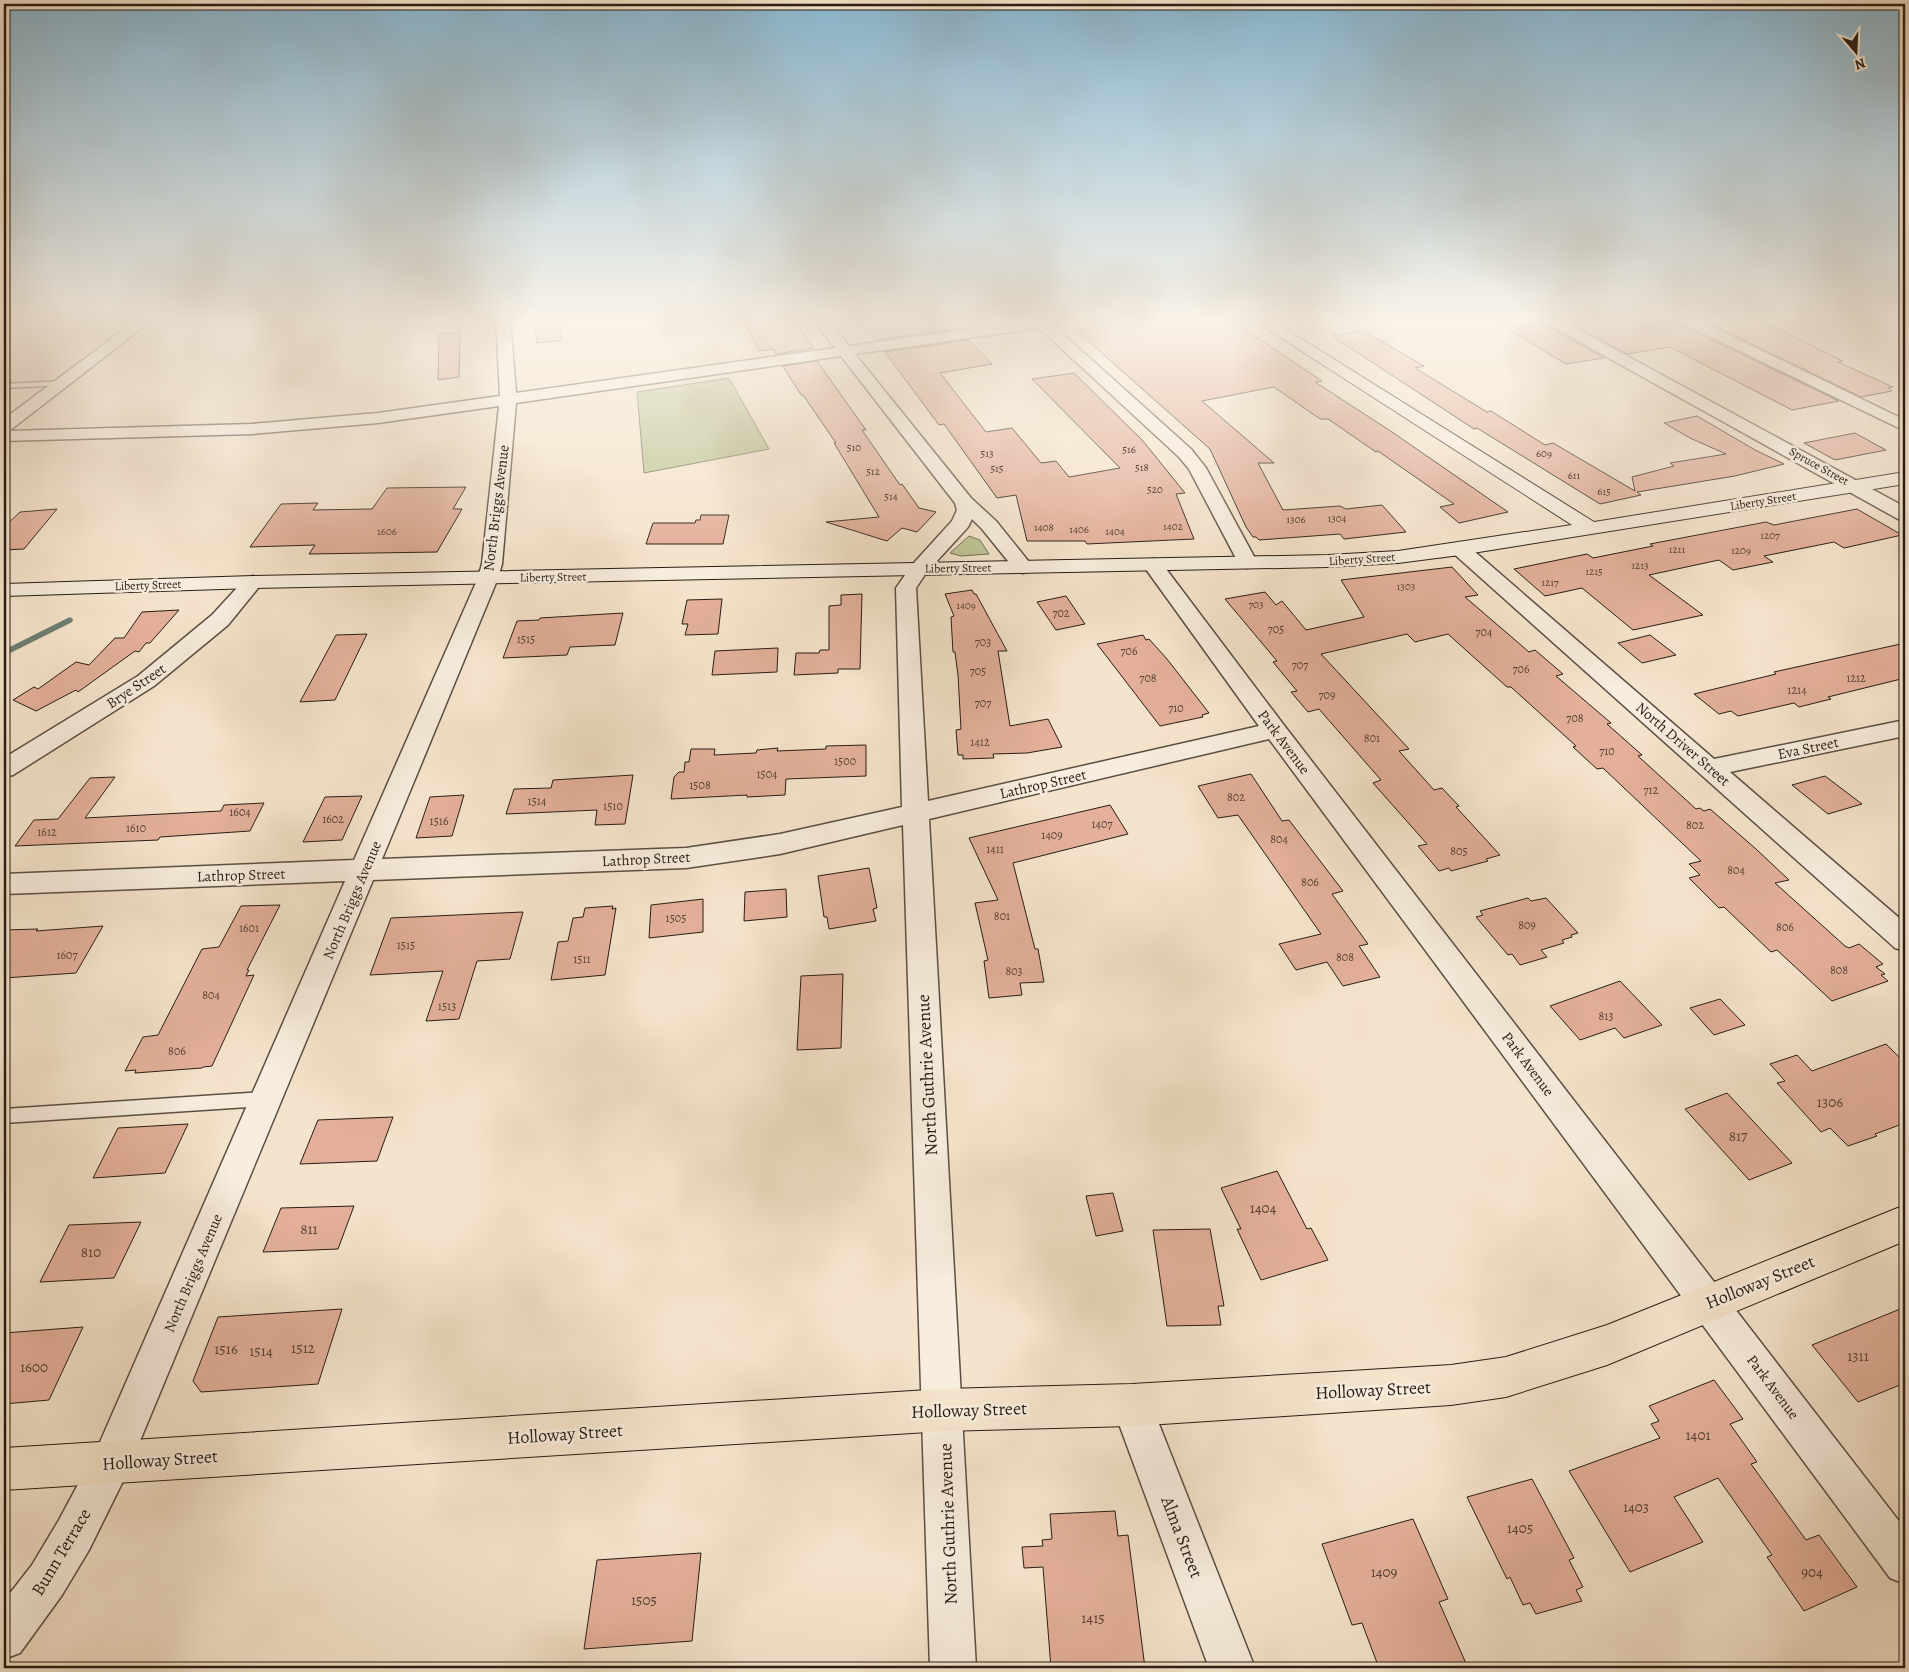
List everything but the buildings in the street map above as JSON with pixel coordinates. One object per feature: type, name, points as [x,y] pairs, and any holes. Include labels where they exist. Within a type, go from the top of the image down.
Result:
[{"type":"main road","name":"Holloway Street","points":[[4,1469],[944,1410],[1132,1405],[1451,1386],[1506,1376],[1607,1345],[1905,1222]]},
{"type":"street","points":[[4,429],[46,396]]},
{"type":"street","name":"North Briggs Avenue","points":[[111,1463],[488,578],[492,564],[508,396]]},
{"type":"street","points":[[4,429],[197,431],[281,427],[378,418],[535,396]]},
{"type":"street","points":[[881,396],[964,502],[989,525],[1023,567]]},
{"type":"street","points":[[1122,396],[1185,453],[1196,468],[1247,562]]},
{"type":"street","points":[[1382,396],[1589,527]]},
{"type":"street","name":"Spruce Street","points":[[1691,396],[1856,486],[1905,515]]},
{"type":"street","points":[[1844,396],[1905,426]]},
{"type":"street","name":"Liberty Street","points":[[4,590],[253,582],[1337,561],[1398,557],[1460,549],[1905,478]]},
{"type":"street","name":"North Guthrie Avenue","points":[[953,1668],[944,1410],[936,1283],[906,588],[919,569],[962,523],[966,510],[964,502]]},
{"type":"street","name":"North Driver Street","points":[[1460,549],[1905,940]]},
{"type":"street","name":"Park Avenue","points":[[1154,564],[1275,730],[1905,1563]]},
{"type":"street","name":"Brye Street","points":[[4,769],[146,682],[220,620],[253,582]]},
{"type":"street","name":"Eva Street","points":[[1710,768],[1905,728]]},
{"type":"street","name":"Lathrop Street","points":[[4,884],[686,858],[780,844],[1275,730]]},
{"type":"street","name":"Alma Street","points":[[1132,1405],[1232,1668]]},
{"type":"street","name":"Bunn Terrace","points":[[4,1637],[46,1580],[74,1535],[111,1463]]},
{"type":"lane","points":[[4,1116],[101,1108],[267,1099]]},
{"type":"green space","points":[[637,396],[739,396],[769,449],[644,473]]},
{"type":"green space","points":[[969,536],[980,540],[989,554],[961,556],[950,553]]},
{"type":"waterway","points":[[4,653],[70,620]]}]
